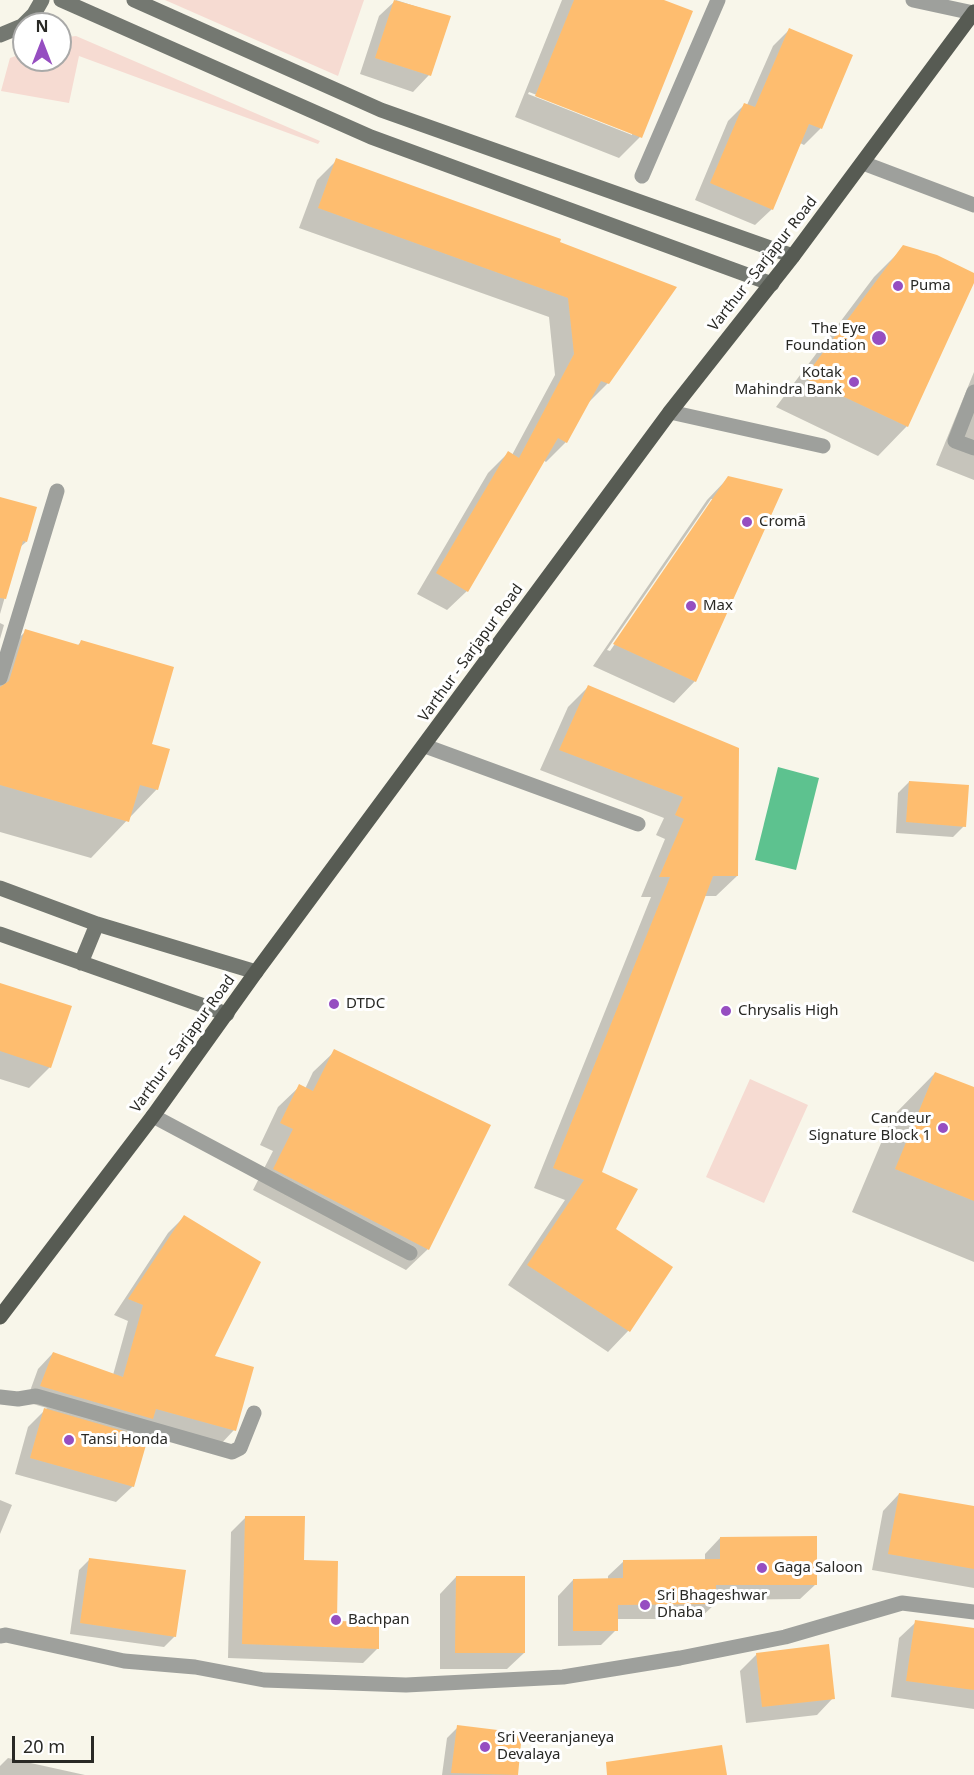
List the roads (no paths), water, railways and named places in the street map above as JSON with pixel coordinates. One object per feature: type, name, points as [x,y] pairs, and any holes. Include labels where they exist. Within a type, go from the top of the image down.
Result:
[{"type":"main road","name":"Varthur - Sarjapur Road","points":[[0,1317],[153,1116],[256,972],[670,412],[794,256],[974,13]]},
{"type":"street","points":[[0,35],[22,26],[34,14],[42,0]]},
{"type":"street","points":[[61,0],[370,137],[772,284]]},
{"type":"street","points":[[134,0],[381,110],[794,256]]},
{"type":"street","points":[[642,176],[718,0]]},
{"type":"street","points":[[913,0],[974,13]]},
{"type":"street","points":[[863,163],[974,205]]},
{"type":"street","points":[[974,392],[955,441],[974,448]]},
{"type":"street","points":[[670,412],[823,446]]},
{"type":"street","points":[[0,678],[57,491]]},
{"type":"street","points":[[425,746],[638,824]]},
{"type":"street","points":[[0,888],[97,924],[256,972]]},
{"type":"street","points":[[81,963],[97,924]]},
{"type":"street","points":[[0,934],[227,1014]]},
{"type":"street","points":[[153,1116],[410,1253]]},
{"type":"street","points":[[0,1397],[18,1399],[36,1396],[232,1452],[240,1448],[254,1413]]},
{"type":"street","points":[[0,1636],[6,1635],[123,1661],[195,1667],[264,1680],[406,1685],[562,1677],[680,1658],[785,1637],[902,1603],[974,1612]]},
{"type":"place","name":"Puma","points":[[898,286]]},
{"type":"place","name":"The Eye Foundation","points":[[879,338]]},
{"type":"place","name":"Kotak Mahindra Bank","points":[[854,382]]},
{"type":"place","name":"Cromā","points":[[747,522]]},
{"type":"place","name":"Max","points":[[691,606]]},
{"type":"place","name":"DTDC","points":[[334,1004]]},
{"type":"place","name":"Chrysalis High","points":[[726,1011]]},
{"type":"place","name":"Candeur Signature Block 1","points":[[943,1128]]},
{"type":"place","name":"Tansi Honda","points":[[69,1440]]},
{"type":"place","name":"Gaga Saloon","points":[[762,1568]]},
{"type":"place","name":"Sri Bhageshwar Dhaba","points":[[645,1605]]},
{"type":"place","name":"Bachpan","points":[[336,1620]]},
{"type":"place","name":"Sri Veeranjaneya Devalaya","points":[[485,1747]]}]
